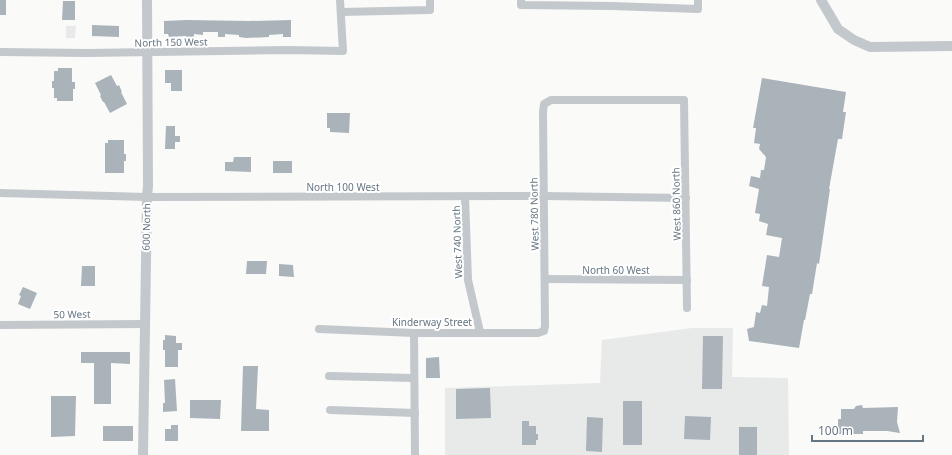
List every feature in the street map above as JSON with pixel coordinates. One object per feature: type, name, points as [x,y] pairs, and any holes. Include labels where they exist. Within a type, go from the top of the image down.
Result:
[{"type":"street","name":"600 North","points":[[143,455],[146,197],[148,186],[147,0]]},
{"type":"street","points":[[340,0],[341,12],[430,10],[430,0]]},
{"type":"street","points":[[820,0],[838,29],[854,40],[870,47],[952,46]]},
{"type":"street","points":[[521,3],[698,4]]},
{"type":"street","name":"North 150 West","points":[[0,52],[86,54],[288,50],[343,51],[341,12]]},
{"type":"street","name":"West 780 North","points":[[544,331],[544,104],[551,100],[684,100]]},
{"type":"street","name":"West 860 North","points":[[684,100],[687,308]]},
{"type":"street","name":"North 100 West","points":[[0,193],[146,197],[544,196],[686,198]]},
{"type":"street","name":"West 740 North","points":[[465,197],[468,280],[480,332]]},
{"type":"street","name":"North 60 West","points":[[545,279],[687,280]]},
{"type":"street","name":"50 West","points":[[0,325],[145,324]]},
{"type":"street","name":"Kinderway Street","points":[[319,329],[414,333],[538,333],[544,331]]},
{"type":"street","points":[[414,333],[415,455]]},
{"type":"street","points":[[329,376],[414,378]]},
{"type":"street","points":[[330,410],[414,413]]},
{"type":"shaded area","points":[[66,26],[76,26],[75,38],[66,38]]},
{"type":"shaded area","points":[[692,328],[733,328],[732,377],[788,378],[789,455],[445,455],[445,388],[600,383],[602,340]]},
{"type":"building","points":[[0,0],[6,0],[6,15],[0,15]]},
{"type":"building","points":[[63,1],[75,1],[75,20],[62,20]]},
{"type":"building","points":[[291,20],[291,37],[283,37],[283,34],[269,35],[269,37],[246,38],[239,37],[239,35],[225,34],[225,37],[218,37],[218,32],[203,32],[203,35],[194,34],[194,37],[169,37],[168,34],[164,34],[164,21]]},
{"type":"building","points":[[92,25],[119,26],[119,37],[92,36]]},
{"type":"building","points":[[58,68],[72,68],[72,82],[75,82],[75,89],[73,89],[73,101],[57,101],[57,98],[54,98],[52,81],[54,81],[54,71],[58,71]]},
{"type":"building","points":[[165,70],[182,70],[182,91],[171,91],[171,83],[165,83]]},
{"type":"building","points":[[111,75],[117,86],[119,85],[127,104],[110,113],[100,96],[101,95],[95,83]]},
{"type":"building","points":[[762,78],[846,92],[843,112],[846,112],[842,139],[838,139],[829,189],[819,264],[817,263],[812,294],[810,294],[799,348],[749,341],[747,329],[754,327],[756,312],[760,313],[762,305],[767,306],[769,287],[762,286],[767,255],[779,257],[782,238],[766,235],[768,224],[759,221],[760,214],[755,213],[759,189],[749,186],[751,176],[760,178],[761,170],[764,170],[766,157],[759,149],[760,144],[754,143],[756,128],[753,128]]},
{"type":"building","points":[[327,113],[350,113],[349,133],[330,132],[330,128],[327,128]]},
{"type":"building","points":[[166,126],[175,126],[175,136],[180,136],[180,142],[175,142],[175,149],[165,149]]},
{"type":"building","points":[[108,140],[124,140],[124,154],[126,154],[126,161],[124,161],[124,173],[105,173],[105,143],[108,143]]},
{"type":"building","points":[[234,157],[251,157],[251,172],[225,171],[225,162],[233,162]]},
{"type":"building","points":[[273,161],[292,161],[292,173],[273,173]]},
{"type":"building","points":[[247,261],[267,261],[266,274],[246,274]]},
{"type":"building","points":[[279,264],[293,265],[294,277],[279,276]]},
{"type":"building","points":[[82,266],[95,266],[95,286],[81,286]]},
{"type":"building","points":[[23,287],[37,293],[30,309],[18,304],[21,296],[19,295]]},
{"type":"building","points":[[165,335],[176,336],[176,343],[182,343],[182,350],[178,350],[178,367],[165,367],[165,350],[163,350],[163,340],[165,340]]},
{"type":"building","points":[[703,336],[723,336],[722,389],[702,389]]},
{"type":"building","points":[[81,352],[130,352],[130,364],[111,363],[111,404],[94,404],[94,363],[81,363]]},
{"type":"building","points":[[439,357],[440,378],[426,378],[426,358]]},
{"type":"building","points":[[243,366],[258,366],[256,409],[269,410],[269,431],[241,431]]},
{"type":"building","points":[[175,379],[177,411],[163,412],[163,403],[165,403],[164,380]]},
{"type":"building","points":[[490,388],[491,418],[456,419],[456,389]]},
{"type":"building","points":[[51,396],[76,396],[75,436],[51,437]]},
{"type":"building","points":[[190,400],[221,400],[220,419],[190,418]]},
{"type":"building","points":[[623,401],[642,401],[642,445],[623,445]]},
{"type":"building","points":[[862,405],[863,408],[898,407],[897,422],[900,433],[887,431],[863,431],[863,434],[838,434],[838,419],[841,419],[841,409],[854,409],[856,406]]},
{"type":"building","points":[[685,416],[711,417],[710,440],[684,439]]},
{"type":"building","points":[[587,417],[603,418],[602,452],[586,451]]},
{"type":"building","points":[[522,421],[529,421],[529,426],[536,426],[538,440],[536,440],[536,445],[522,445]]},
{"type":"building","points":[[171,425],[178,425],[178,441],[165,441],[165,429],[171,429]]},
{"type":"building","points":[[103,426],[133,426],[133,441],[103,441]]},
{"type":"building","points":[[739,427],[757,427],[757,455],[739,455]]}]
